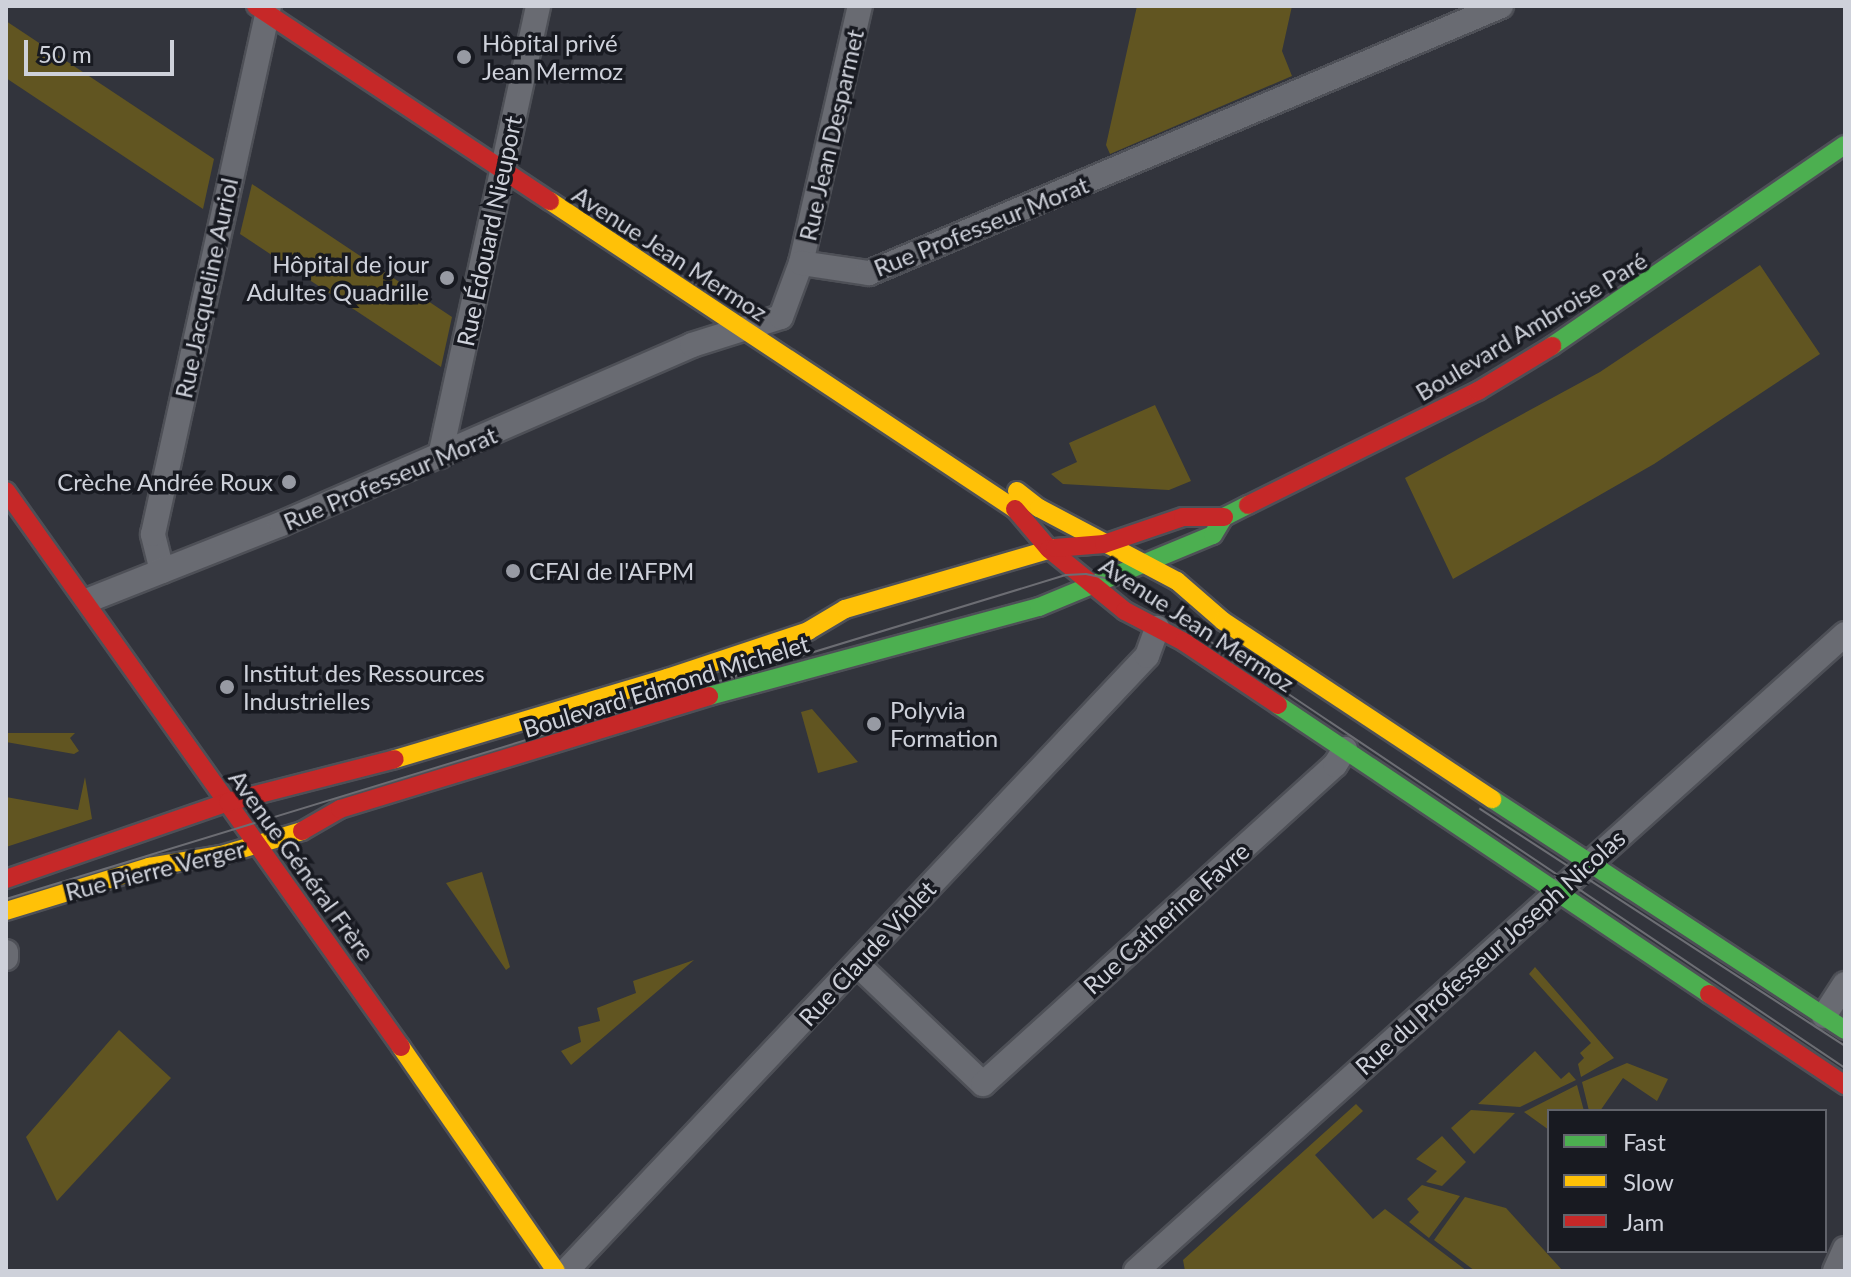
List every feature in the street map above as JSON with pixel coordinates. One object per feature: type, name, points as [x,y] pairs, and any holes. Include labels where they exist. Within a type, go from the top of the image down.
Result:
[{"type":"street","name":"Rue Édouard Nieuport","points":[[440,456],[538,6]]},
{"type":"street","name":"Rue Jean Desparmet","points":[[801,263],[860,6]]},
{"type":"street","name":"Rue Professeur Morat","points":[[89,600],[440,456],[692,345],[781,317],[790,303],[801,263],[869,273],[1501,6]]},
{"type":"street","name":"Avenue Jean Mermoz","points":[[268,8],[755,327],[1039,508],[1146,563],[1383,728],[1590,859],[1845,1030]]},
{"type":"street","name":"Rue Jacqueline Auriol","points":[[162,571],[153,534],[268,8]]},
{"type":"street","name":"Boulevard Ambroise Paré","points":[[1104,544],[1183,517],[1224,517],[1489,384],[1673,268],[1845,145]]},
{"type":"street","name":"Avenue Jean Mermoz","points":[[755,327],[1025,515],[1049,549],[1090,587],[1345,749],[1845,1085]]},
{"type":"street","name":"Avenue Général Frère","points":[[6,491],[89,600],[556,1271]]},
{"type":"street","name":"Boulevard Ambroise Paré","points":[[1146,563],[1213,535],[1224,517]]},
{"type":"street","name":"Boulevard Edmond Michelet","points":[[228,802],[495,731],[808,631],[845,609],[1049,549],[1104,544]]},
{"type":"street","name":"Boulevard Edmond Michelet","points":[[259,844],[301,832],[340,809],[813,664],[835,663],[1039,607],[1146,563]]},
{"type":"street","name":"Rue Claude Violet","points":[[566,1271],[1147,656],[1157,628]]},
{"type":"street","name":"Rue du Professeur Joseph Nicolas","points":[[1136,1271],[1590,859],[1845,634]]},
{"type":"street","name":"Rue Catherine Favre","points":[[857,964],[983,1084],[1335,765],[1345,749]]},
{"type":"street","name":"Rue Pierre Verger","points":[[6,879],[228,802]]},
{"type":"street","name":"Rue Pierre Verger","points":[[6,911],[149,867],[259,844]]},
{"type":"street","points":[[6,952],[6,958]]},
{"type":"street","points":[[1824,1016],[1845,984]]},
{"type":"street","points":[[1835,1271],[1845,1249]]},
{"type":"shaded area","points":[[1137,6],[1292,6],[1282,51],[1292,76],[1110,154],[1106,145]]},
{"type":"shaded area","points":[[6,21],[214,159],[203,209],[6,78]]},
{"type":"shaded area","points":[[252,184],[452,317],[441,367],[240,234]]},
{"type":"shaded area","points":[[1760,265],[1820,354],[1654,464],[1453,579],[1405,478],[1600,372]]},
{"type":"shaded area","points":[[1155,405],[1191,481],[1169,490],[1063,484],[1051,474],[1077,462],[1069,443]]},
{"type":"shaded area","points":[[812,709],[858,762],[818,773],[801,712]]},
{"type":"shaded area","points":[[6,733],[75,733],[70,738],[79,751],[74,754],[6,742]]},
{"type":"shaded area","points":[[85,777],[92,819],[6,847],[6,797],[78,810]]},
{"type":"shaded area","points":[[482,872],[510,967],[506,970],[446,883]]},
{"type":"shaded area","points":[[694,960],[571,1065],[561,1051],[581,1042],[578,1027],[600,1021],[597,1008],[636,993],[633,981]]},
{"type":"shaded area","points":[[1535,967],[1614,1058],[1581,1077],[1578,1064],[1584,1058],[1580,1053],[1591,1043],[1529,974]]},
{"type":"shaded area","points":[[119,1030],[171,1078],[57,1201],[26,1137]]},
{"type":"shaded area","points":[[1535,1051],[1561,1079],[1569,1072],[1576,1080],[1520,1107],[1478,1104]]},
{"type":"shaded area","points":[[1627,1063],[1668,1079],[1657,1101],[1623,1078],[1601,1109],[1589,1109],[1582,1082]]},
{"type":"shaded area","points":[[1577,1085],[1583,1109],[1547,1109],[1547,1129],[1524,1112]]},
{"type":"shaded area","points":[[1356,1104],[1363,1111],[1315,1155],[1373,1219],[1385,1209],[1467,1271],[1185,1271],[1183,1260]]},
{"type":"shaded area","points":[[1471,1110],[1515,1113],[1474,1154],[1451,1128]]},
{"type":"shaded area","points":[[1442,1136],[1466,1162],[1442,1186],[1426,1182],[1437,1171],[1416,1159]]},
{"type":"shaded area","points":[[1422,1185],[1460,1196],[1429,1238],[1409,1222],[1419,1212],[1407,1199]]},
{"type":"shaded area","points":[[1465,1197],[1506,1208],[1563,1271],[1475,1271],[1434,1240]]},
{"type":"tram line","points":[[6,899],[1066,575],[1086,574],[1109,579],[1147,599],[1845,1068]]},
{"type":"tram line","points":[[1480,809],[1845,1046]]},
{"type":"traffic: fast","points":[[1552,346],[1845,145]]},
{"type":"traffic: fast","points":[[709,696],[1039,607],[1213,535],[1224,517],[1248,505]]},
{"type":"traffic: fast","points":[[1278,705],[1709,994]]},
{"type":"traffic: fast","points":[[1492,799],[1845,1030]]},
{"type":"traffic: slow","points":[[550,201],[1015,509]]},
{"type":"traffic: slow","points":[[1017,491],[1039,508],[1177,581],[1223,621],[1492,799]]},
{"type":"traffic: slow","points":[[395,759],[667,678],[808,631],[845,609],[1055,548]]},
{"type":"traffic: slow","points":[[6,911],[149,867],[221,855],[302,831]]},
{"type":"traffic: slow","points":[[401,1047],[556,1271]]},
{"type":"traffic: jam","points":[[256,6],[550,201]]},
{"type":"traffic: jam","points":[[1248,505],[1478,391],[1552,346]]},
{"type":"traffic: jam","points":[[6,491],[401,1047]]},
{"type":"traffic: jam","points":[[1015,509],[1049,549],[1125,611],[1184,642],[1278,705]]},
{"type":"traffic: jam","points":[[1055,548],[1104,544],[1183,517],[1224,517]]},
{"type":"traffic: jam","points":[[302,831],[340,809],[709,696]]},
{"type":"traffic: jam","points":[[6,879],[228,802],[395,759]]},
{"type":"traffic: jam","points":[[1709,994],[1845,1085]]},
{"type":"place","name":"Hôpital privé Jean Mermoz","points":[[464,57]]},
{"type":"place","name":"Hôpital de jour Adultes Quadrille","points":[[447,278]]},
{"type":"place","name":"Crèche Andrée Roux","points":[[289,482]]},
{"type":"place","name":"CFAI de l'AFPM","points":[[513,571]]},
{"type":"place","name":"Institut des Ressources Industrielles","points":[[227,687]]},
{"type":"place","name":"Polyvia Formation","points":[[874,724]]}]
